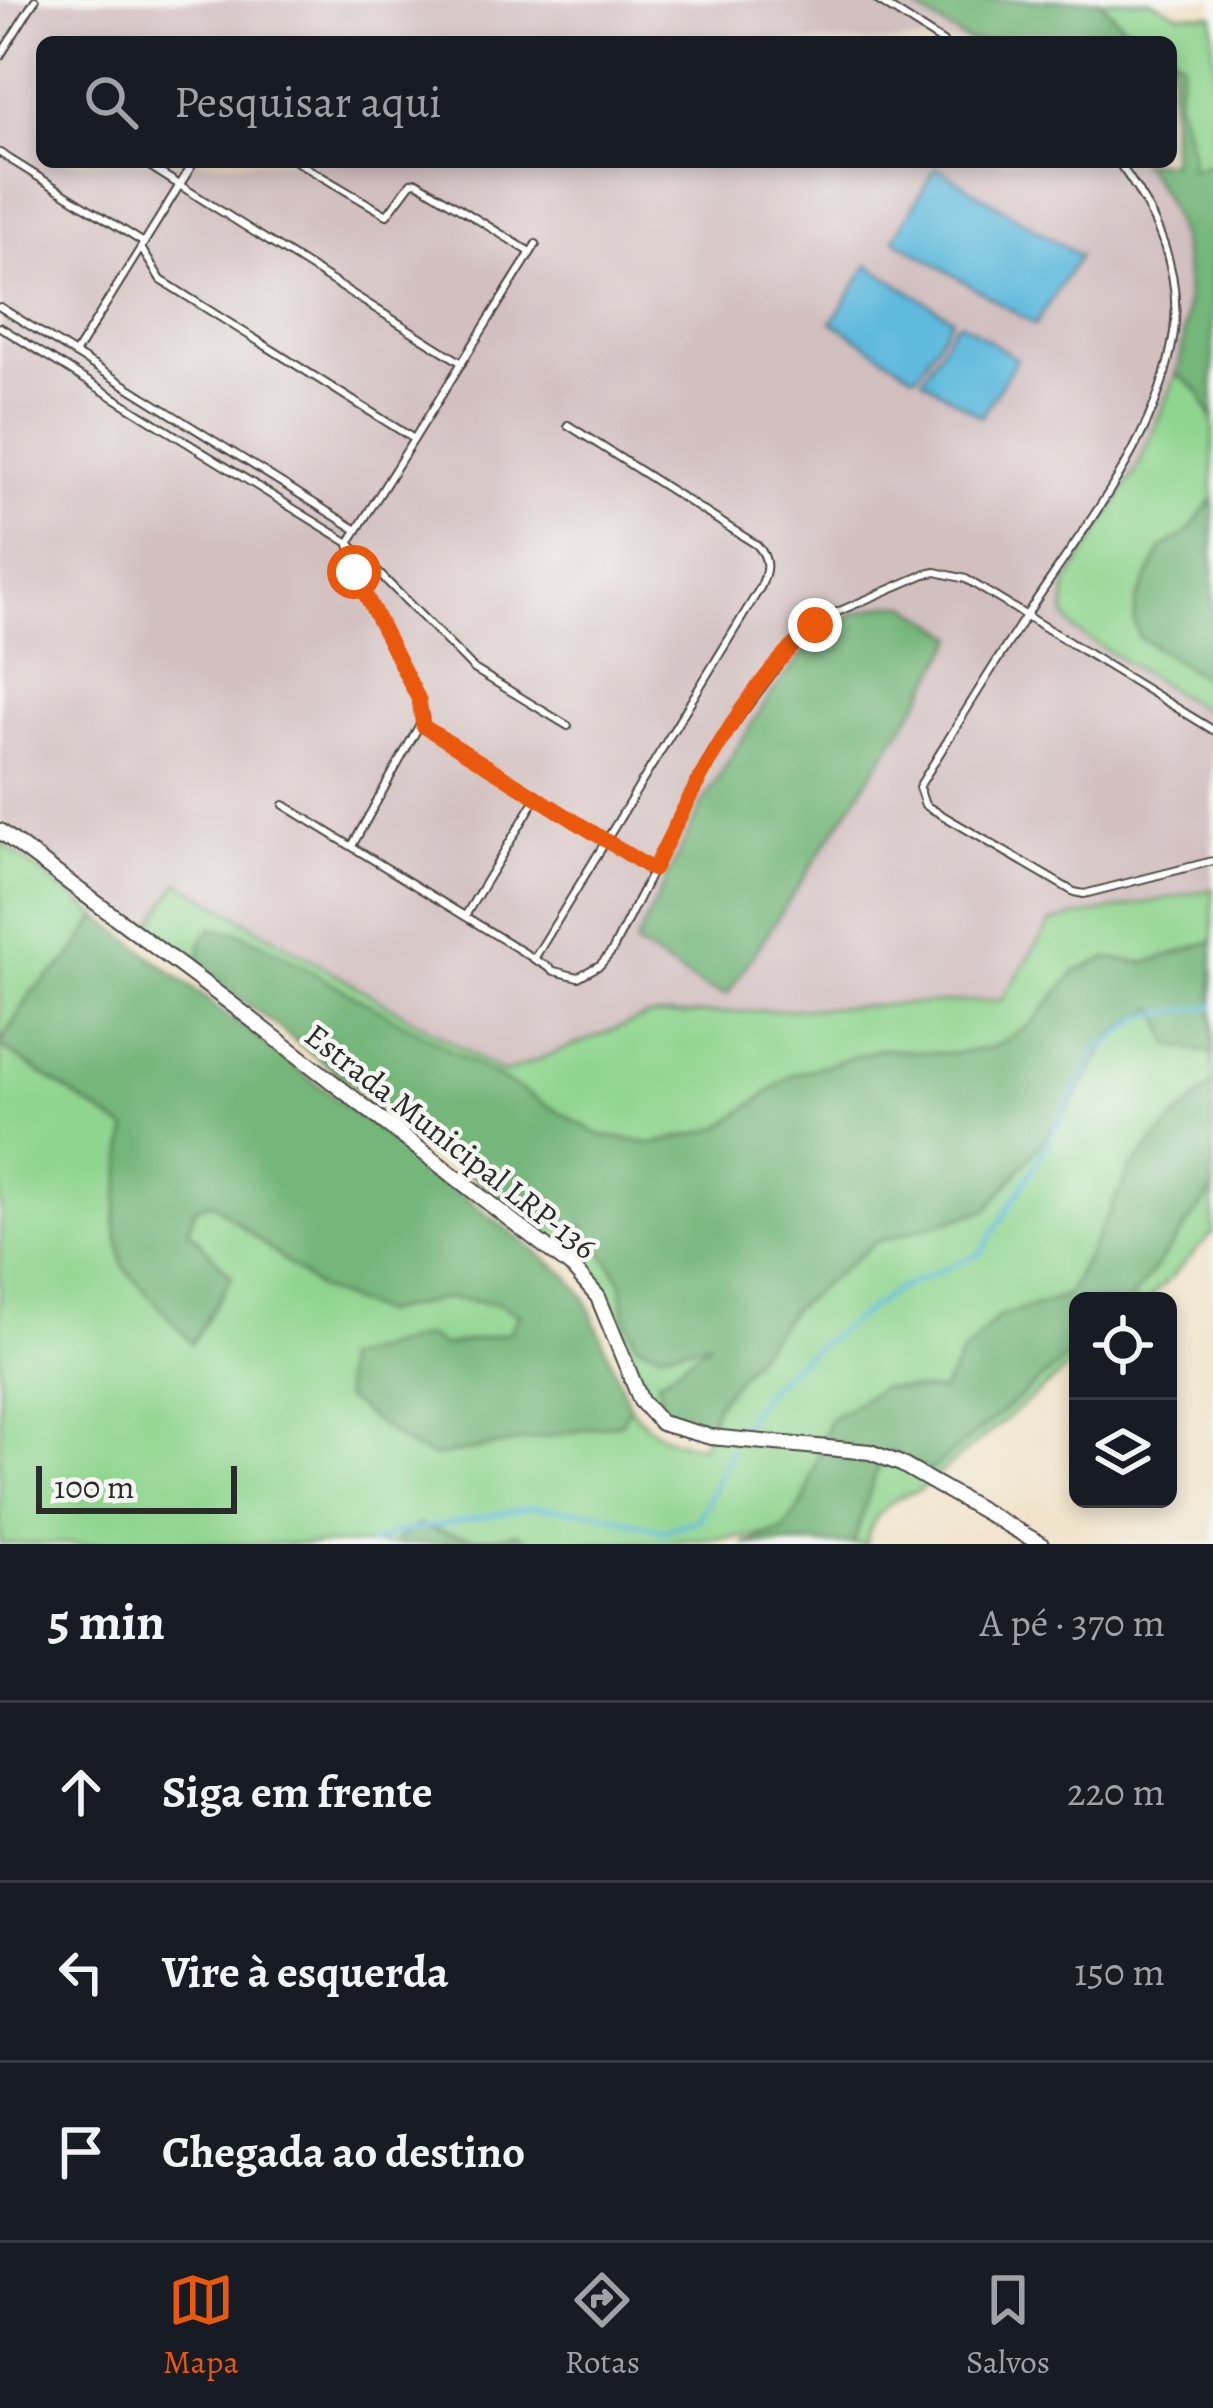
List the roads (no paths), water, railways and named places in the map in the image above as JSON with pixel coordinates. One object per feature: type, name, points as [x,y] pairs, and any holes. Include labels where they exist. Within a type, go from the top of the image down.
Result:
[{"type":"street","name":"Estrada Municipal LRP-136","points":[[0,831],[573,1268],[598,1297],[641,1401],[661,1423],[711,1437],[870,1452],[901,1464],[1041,1544]]},
{"type":"lane","points":[[0,56],[35,0]]},
{"type":"lane","points":[[877,0],[934,36]]},
{"type":"lane","points":[[0,153],[142,245],[161,280],[414,439]]},
{"type":"lane","points":[[153,168],[461,363]]},
{"type":"lane","points":[[75,354],[190,168]]},
{"type":"lane","points":[[307,168],[387,215],[411,183],[417,182],[530,253]]},
{"type":"lane","points":[[1122,168],[1146,201],[1160,232],[1175,289],[1168,360],[1140,435],[1119,474],[919,787],[919,796],[925,805],[1074,892],[1084,894],[1213,861]]},
{"type":"lane","points":[[352,846],[423,726],[419,700],[354,572],[349,543],[536,244]]},
{"type":"lane","points":[[0,307],[357,530]]},
{"type":"lane","points":[[0,327],[349,543],[474,669],[568,727]]},
{"type":"lane","points":[[534,958],[760,588],[767,561],[757,544],[568,425]]},
{"type":"lane","points":[[284,805],[568,977],[588,974],[612,951],[720,740],[796,642],[849,606],[936,572],[966,579],[1213,730]]},
{"type":"lane","points":[[423,726],[653,870]]},
{"type":"lane","points":[[465,916],[537,797]]},
{"type":"water","points":[[938,168],[1079,256],[1035,325],[894,239]]},
{"type":"water","points":[[868,265],[952,318],[918,374],[832,322]]},
{"type":"water","points":[[961,322],[1017,359],[981,417],[922,379],[955,324]]},
{"type":"waterway","points":[[738,1432],[766,1389],[798,1361],[896,1290],[981,1253],[1096,1052],[1144,1016],[1213,1006]]},
{"type":"waterway","points":[[371,1544],[392,1534],[533,1507],[596,1512],[664,1531],[699,1520],[731,1451]]}]
